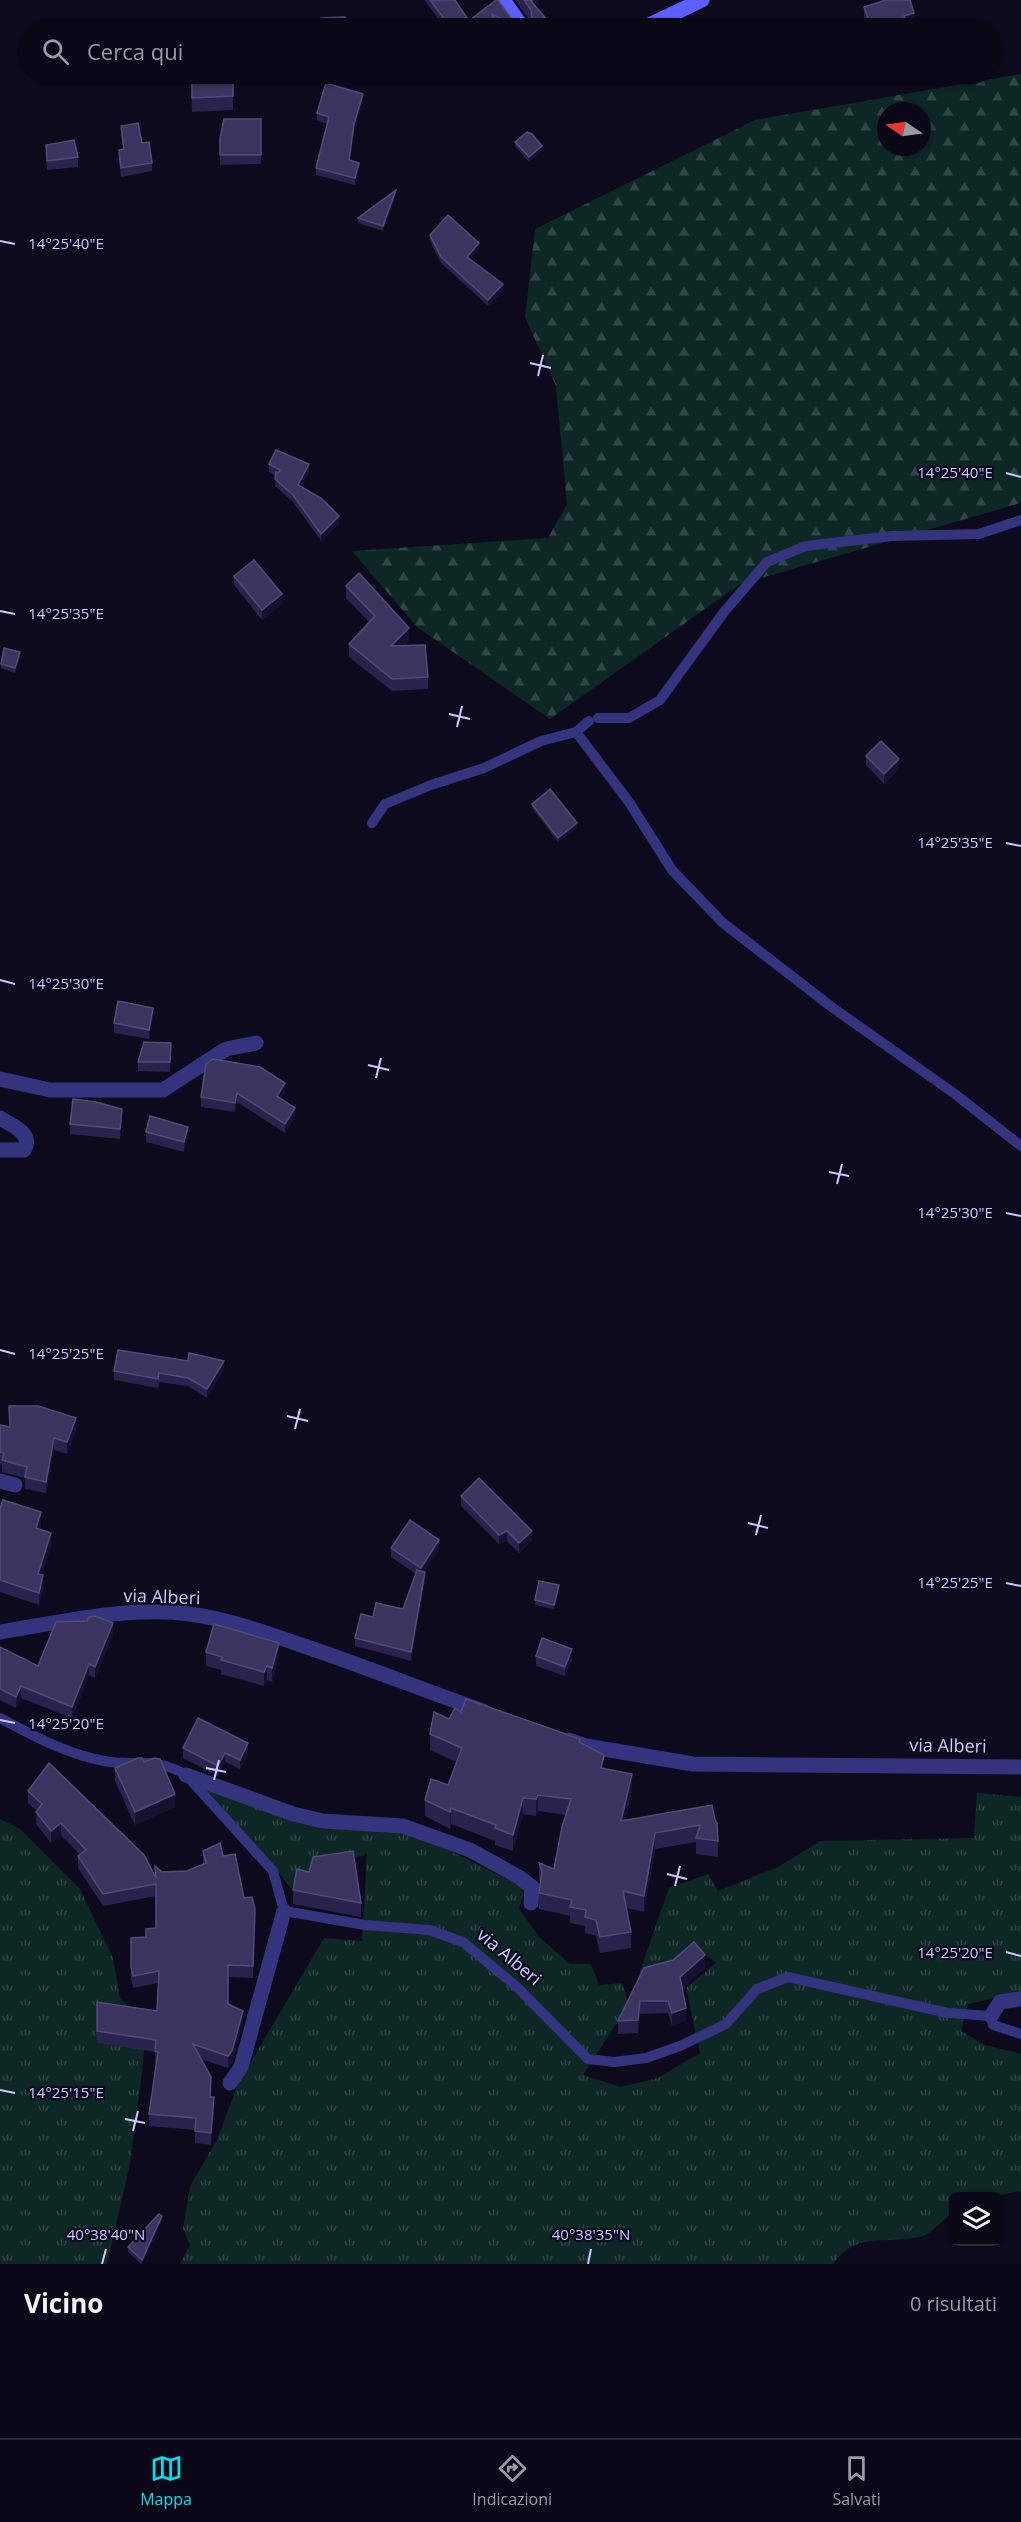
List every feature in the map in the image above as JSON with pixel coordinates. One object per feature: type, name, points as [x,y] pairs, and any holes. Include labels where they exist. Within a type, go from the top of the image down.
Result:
[{"type":"street","points":[[503,0],[516,18]]},
{"type":"street","points":[[664,18],[702,0]]},
{"type":"street","points":[[0,1079],[50,1090],[162,1090],[226,1049],[255,1043]]},
{"type":"street","points":[[0,1118],[22,1132],[27,1137],[28,1143],[24,1150],[0,1150]]},
{"type":"street","points":[[0,1481],[15,1485]]},
{"type":"street","name":"via Alberi","points":[[0,1632],[126,1613],[189,1614],[246,1626],[362,1665],[428,1692],[496,1715]]},
{"type":"street","name":"via Alberi","points":[[552,1735],[586,1746],[693,1764],[1021,1767]]},
{"type":"street","points":[[186,1775],[292,1814],[323,1821],[403,1826],[470,1850],[519,1877],[532,1887],[531,1903]]},
{"type":"street","points":[[230,2083],[241,2067],[284,1911]]},
{"type":"street","points":[[991,2016],[1000,2002],[1021,1999]]},
{"type":"lane","points":[[372,823],[385,804],[431,785],[484,768],[541,741],[576,732],[594,719],[629,718],[660,700],[724,612],[766,562],[806,546],[892,536],[979,534],[1021,520]]},
{"type":"lane","points":[[576,732],[628,802],[672,870],[723,923],[833,1008],[955,1094],[1021,1146]]},
{"type":"lane","points":[[0,1718],[65,1752],[107,1761],[142,1761],[171,1766],[186,1775],[273,1871],[284,1911]]},
{"type":"lane","name":"via Alberi","points":[[284,1911],[365,1925],[429,1930],[463,1942],[518,1988],[588,2059],[614,2062],[646,2058],[680,2046],[726,2024],[757,1989],[788,1977],[948,2013],[991,2016]]},
{"type":"lane","points":[[991,2016],[993,2025],[1021,2034]]},
{"type":"green space","points":[[1021,74],[1021,503],[740,584],[550,719],[417,627],[352,551],[548,538],[567,504],[556,386],[525,317],[535,229],[755,120],[963,84],[1003,84],[1003,77]]},
{"type":"green space","points":[[203,1786],[302,1824],[402,1831],[444,1848],[525,1888],[519,1909],[540,1938],[570,1964],[591,1964],[599,1985],[622,1983],[629,2004],[583,2075],[621,2087],[658,2078],[700,2053],[686,1988],[716,1963],[697,1948],[639,1974],[669,1888],[708,1874],[718,1891],[778,1867],[821,1841],[974,1838],[977,1793],[1021,1797],[1021,1992],[968,2004],[961,2031],[985,2045],[1021,2054],[1021,2191],[1003,2194],[1003,2192],[949,2192],[949,2216],[927,2234],[911,2239],[863,2242],[842,2253],[833,2264],[180,2264],[190,2245],[183,2229],[190,2186],[217,2140],[238,2084],[324,1938],[362,1941],[367,1854],[298,1873],[291,1889],[274,1866]]},
{"type":"green space","points":[[0,1819],[20,1829],[80,1889],[113,1958],[120,1998],[146,2023],[130,2164],[107,2264],[0,2264]]},
{"type":"building","points":[[430,0],[455,0],[467,18],[444,18]]},
{"type":"building","points":[[498,0],[511,18],[500,18],[491,14],[494,18],[473,18]]},
{"type":"building","points":[[524,0],[532,0],[545,18],[532,18],[531,10]]},
{"type":"building","points":[[886,0],[910,0],[914,13],[904,16],[905,18],[868,18],[864,7]]},
{"type":"building","points":[[192,84],[233,84],[233,96],[192,98]]},
{"type":"building","points":[[326,84],[363,94],[354,124],[349,160],[359,163],[355,178],[316,168],[329,117],[317,113]]},
{"type":"building","points":[[224,119],[261,119],[261,155],[220,155],[220,138]]},
{"type":"building","points":[[138,123],[142,143],[149,142],[152,163],[121,168],[119,150],[124,149],[121,126]]},
{"type":"building","points":[[527,132],[532,134],[542,146],[529,157],[515,142]]},
{"type":"building","points":[[74,140],[78,157],[47,161],[46,145]]},
{"type":"building","points":[[396,190],[383,226],[358,218]]},
{"type":"building","points":[[448,215],[479,243],[467,257],[503,284],[488,300],[441,257],[430,235]]},
{"type":"building","points":[[276,450],[309,464],[298,485],[321,498],[339,516],[321,534],[293,495],[275,479],[276,472],[280,470],[269,464]]},
{"type":"building","points":[[254,560],[282,594],[262,610],[234,576]]},
{"type":"building","points":[[359,573],[409,628],[391,646],[425,645],[428,677],[392,679],[349,644],[375,616],[346,586]]},
{"type":"building","points":[[4,648],[20,652],[15,668],[1,664]]},
{"type":"building","points":[[881,741],[899,759],[884,774],[866,756]]},
{"type":"building","points":[[550,789],[577,823],[558,838],[532,804]]},
{"type":"building","points":[[118,1001],[153,1008],[149,1030],[114,1023]]},
{"type":"building","points":[[144,1042],[171,1043],[170,1062],[138,1062]]},
{"type":"building","points":[[213,1059],[260,1067],[285,1083],[277,1096],[295,1108],[285,1124],[237,1093],[235,1103],[201,1097],[206,1064]]},
{"type":"building","points":[[73,1099],[122,1109],[120,1129],[70,1124]]},
{"type":"building","points":[[150,1116],[188,1127],[184,1142],[146,1132]]},
{"type":"building","points":[[118,1350],[188,1361],[189,1353],[224,1361],[207,1389],[188,1378],[159,1373],[158,1379],[114,1371]]},
{"type":"building","points":[[9,1406],[38,1406],[76,1418],[67,1442],[54,1438],[46,1482],[25,1477],[27,1467],[2,1460],[4,1453],[0,1452],[0,1425],[10,1427]]},
{"type":"building","points":[[479,1478],[532,1531],[519,1543],[507,1531],[499,1535],[461,1496]]},
{"type":"building","points":[[3,1500],[41,1512],[36,1528],[51,1533],[38,1574],[43,1575],[39,1593],[0,1580],[0,1508]]},
{"type":"building","points":[[410,1520],[439,1540],[421,1568],[391,1548]]},
{"type":"building","points":[[417,1570],[425,1572],[411,1652],[355,1638],[361,1614],[373,1617],[376,1603],[403,1609]]},
{"type":"building","points":[[539,1581],[559,1585],[554,1605],[535,1600]]},
{"type":"building","points":[[95,1616],[113,1623],[95,1667],[89,1664],[72,1707],[21,1686],[16,1697],[0,1689],[0,1647],[38,1666],[56,1622],[87,1621],[89,1617]]},
{"type":"building","points":[[214,1624],[279,1643],[272,1668],[267,1666],[264,1672],[221,1660],[222,1657],[206,1652]]},
{"type":"building","points":[[542,1638],[572,1649],[565,1667],[536,1656]]},
{"type":"building","points":[[466,1699],[580,1739],[579,1742],[604,1755],[601,1768],[632,1774],[621,1821],[712,1805],[717,1823],[718,1841],[696,1838],[700,1825],[655,1833],[644,1896],[623,1891],[631,1932],[600,1937],[596,1920],[585,1917],[586,1910],[570,1907],[572,1900],[539,1893],[542,1871],[539,1863],[554,1869],[562,1827],[571,1799],[538,1795],[536,1799],[523,1798],[513,1835],[495,1828],[496,1825],[451,1808],[450,1812],[425,1800],[431,1779],[448,1785],[462,1748],[430,1734],[434,1712],[449,1719],[455,1708],[461,1712]]},
{"type":"building","points":[[198,1718],[248,1743],[240,1760],[225,1753],[218,1766],[183,1748]]},
{"type":"building","points":[[142,1758],[144,1762],[154,1758],[160,1759],[175,1794],[135,1812],[115,1768]]},
{"type":"building","points":[[49,1763],[144,1855],[156,1878],[155,1866],[162,1872],[187,1871],[206,1863],[203,1851],[220,1843],[223,1856],[235,1854],[244,1898],[252,1897],[255,1909],[253,1966],[228,1965],[228,2004],[243,2011],[232,2051],[228,2056],[193,2044],[211,2077],[210,2097],[214,2097],[211,2133],[195,2131],[196,2118],[149,2114],[158,2052],[155,2051],[156,2040],[97,2031],[97,2002],[157,2011],[159,1971],[133,1976],[131,1967],[131,1938],[146,1937],[146,1929],[156,1928],[156,1884],[103,1894],[78,1856],[86,1850],[61,1823],[51,1831],[36,1812],[42,1804],[28,1791]]},
{"type":"building","points":[[353,1851],[361,1903],[293,1890],[297,1869],[309,1872],[313,1857]]},
{"type":"building","points":[[694,1942],[705,1955],[680,1977],[686,2008],[672,2013],[668,2001],[640,2001],[638,2020],[618,2021],[644,1968],[673,1960]]},
{"type":"building","points":[[159,2214],[162,2216],[142,2260],[128,2247]]}]
